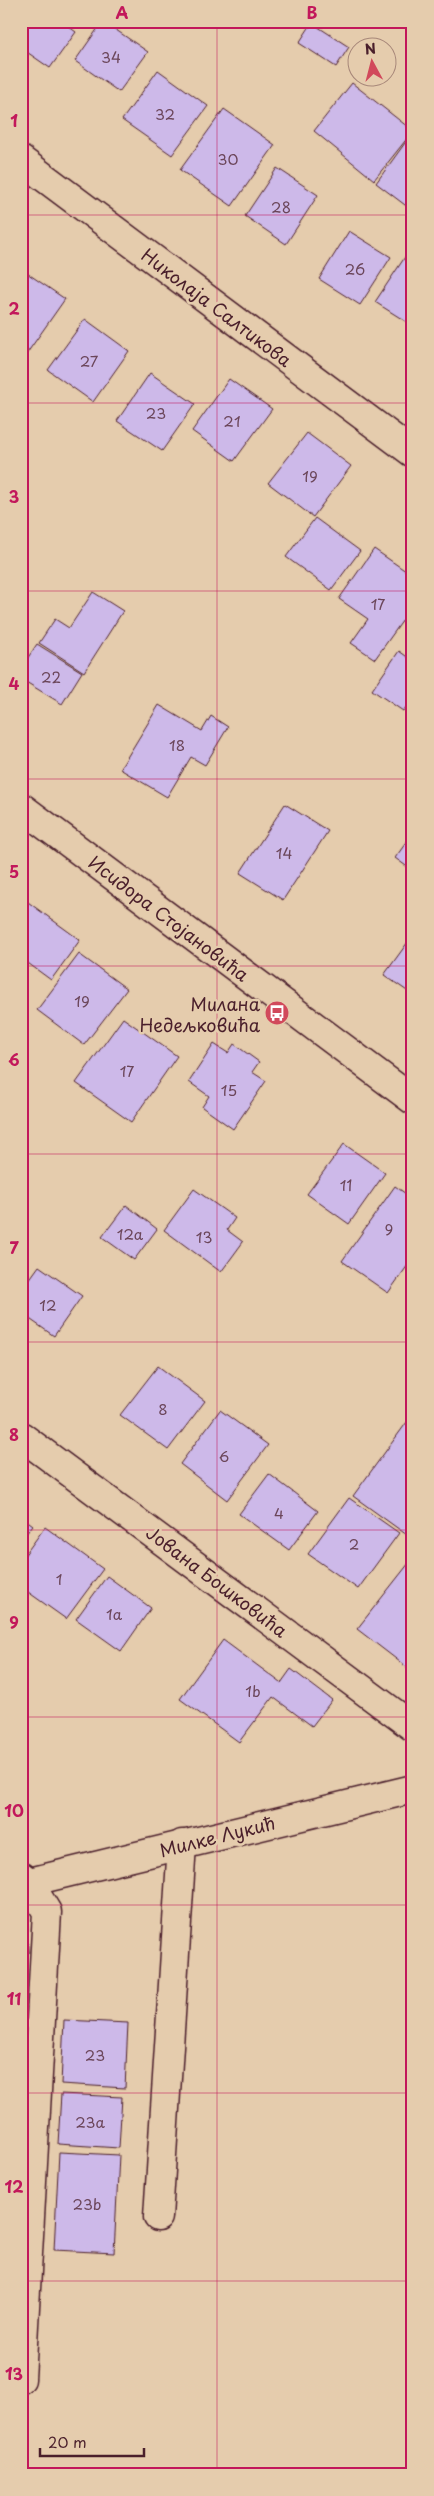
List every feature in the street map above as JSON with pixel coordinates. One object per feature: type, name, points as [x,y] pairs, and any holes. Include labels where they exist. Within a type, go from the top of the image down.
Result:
[{"type":"street","name":"Николаја Салтикова","points":[[21,160],[413,453]]},
{"type":"street","name":"Исидора Стојановића","points":[[21,807],[413,1100]]},
{"type":"street","name":"Јована Бошковића","points":[[21,1436],[413,1727]]},
{"type":"street","name":"Милке Лукић","points":[[24,1880],[413,1789]]},
{"type":"street","points":[[158,2217],[182,1844]]},
{"type":"street","points":[[21,2379],[47,1912],[24,1880]]},
{"type":"building","points":[[21,21],[61,21],[76,32],[50,68],[21,48]]},
{"type":"building","points":[[103,21],[148,52],[119,92],[75,61]]},
{"type":"building","points":[[312,23],[346,45],[346,52],[336,67],[299,43]]},
{"type":"building","points":[[158,70],[208,106],[172,155],[122,120]]},
{"type":"building","points":[[348,88],[358,88],[413,131],[374,180],[314,131]]},
{"type":"building","points":[[224,109],[275,145],[232,206],[180,170]]},
{"type":"building","points":[[413,132],[413,202],[409,208],[376,183]]},
{"type":"building","points":[[277,168],[318,195],[286,244],[245,216]]},
{"type":"building","points":[[349,231],[391,257],[360,305],[319,279]]},
{"type":"building","points":[[413,245],[413,326],[375,302]]},
{"type":"building","points":[[21,269],[65,299],[25,356],[21,353]]},
{"type":"building","points":[[85,319],[129,351],[93,402],[48,370]]},
{"type":"building","points":[[150,373],[195,404],[162,451],[117,421]]},
{"type":"building","points":[[229,379],[272,409],[234,461],[192,431]]},
{"type":"building","points":[[307,433],[351,466],[313,517],[268,483]]},
{"type":"building","points":[[315,518],[360,551],[331,590],[286,557]]},
{"type":"building","points":[[374,549],[413,576],[413,606],[375,659],[351,643],[368,619],[339,599]]},
{"type":"building","points":[[93,592],[123,611],[84,672],[39,643],[55,619],[69,628]]},
{"type":"building","points":[[37,644],[82,672],[62,704],[21,679],[21,668]]},
{"type":"building","points":[[399,651],[413,661],[413,698],[403,711],[372,690]]},
{"type":"building","points":[[159,705],[202,731],[211,716],[228,727],[205,765],[191,757],[167,797],[120,769]]},
{"type":"building","points":[[285,804],[328,831],[283,900],[240,873]]},
{"type":"building","points":[[413,833],[413,871],[395,858]]},
{"type":"building","points":[[21,897],[80,940],[51,980],[21,958]]},
{"type":"building","points":[[413,935],[413,995],[384,975]]},
{"type":"building","points":[[79,954],[127,989],[84,1045],[37,1010]]},
{"type":"building","points":[[123,1018],[177,1056],[131,1122],[76,1083]]},
{"type":"building","points":[[214,1044],[228,1053],[234,1044],[259,1062],[252,1072],[266,1081],[233,1129],[202,1107],[209,1096],[189,1082]]},
{"type":"building","points":[[344,1144],[385,1173],[349,1224],[307,1194]]},
{"type":"building","points":[[395,1186],[413,1199],[413,1258],[388,1293],[342,1261]]},
{"type":"building","points":[[194,1189],[235,1218],[227,1230],[243,1242],[221,1272],[164,1230]]},
{"type":"building","points":[[126,1205],[157,1229],[134,1260],[102,1237]]},
{"type":"building","points":[[39,1266],[82,1296],[54,1336],[21,1313],[21,1291]]},
{"type":"building","points":[[158,1366],[205,1401],[168,1450],[120,1415]]},
{"type":"building","points":[[220,1410],[268,1445],[227,1500],[180,1464]]},
{"type":"building","points":[[407,1422],[413,1426],[413,1528],[407,1535],[353,1496]]},
{"type":"building","points":[[269,1474],[318,1511],[289,1550],[239,1514]]},
{"type":"building","points":[[349,1498],[399,1533],[358,1589],[308,1554]]},
{"type":"building","points":[[21,1516],[33,1525],[21,1540]]},
{"type":"building","points":[[45,1527],[103,1569],[66,1619],[21,1587],[21,1560]]},
{"type":"building","points":[[413,1558],[413,1672],[357,1629]]},
{"type":"building","points":[[107,1576],[151,1608],[121,1651],[76,1619]]},
{"type":"building","points":[[223,1640],[281,1683],[291,1669],[332,1700],[312,1726],[273,1697],[239,1742],[180,1699]]},
{"type":"building","points":[[64,2020],[128,2023],[125,2088],[61,2084]]},
{"type":"building","points":[[61,2094],[122,2097],[119,2148],[58,2144]]},
{"type":"building","points":[[59,2152],[119,2155],[114,2253],[54,2250]]},
{"type":"place","name":"Милана Недељковића","points":[[277,1013]]}]
